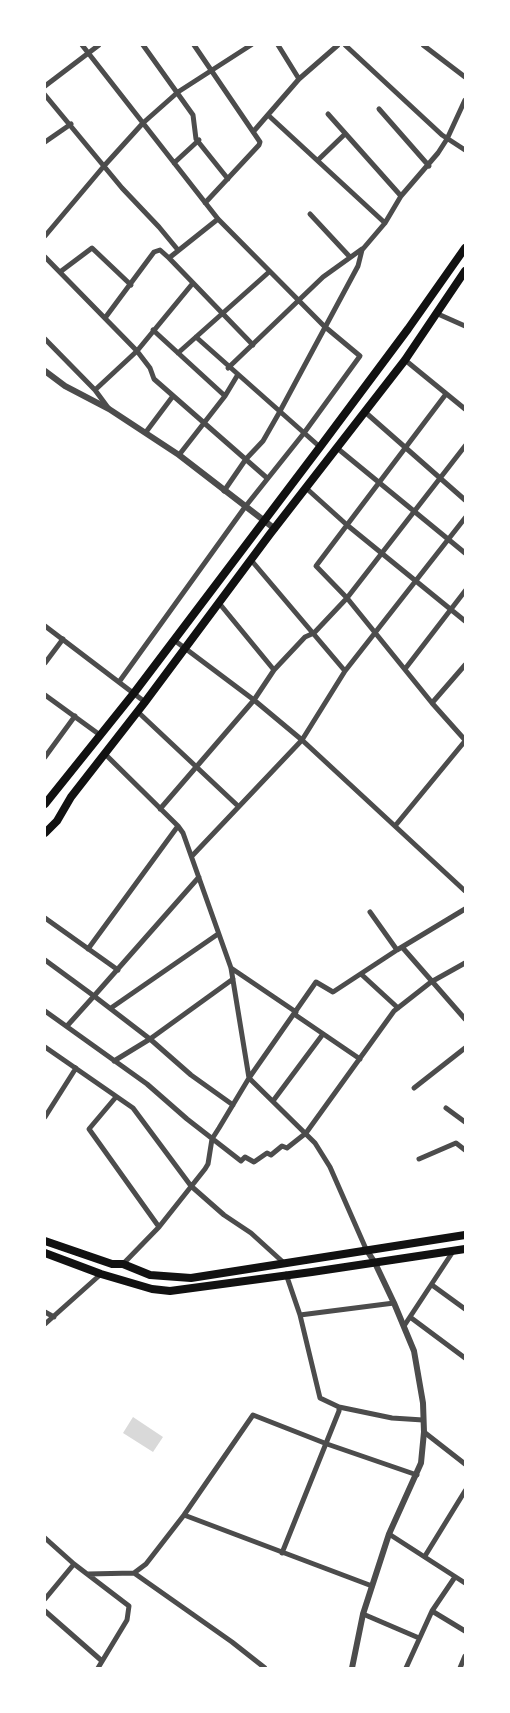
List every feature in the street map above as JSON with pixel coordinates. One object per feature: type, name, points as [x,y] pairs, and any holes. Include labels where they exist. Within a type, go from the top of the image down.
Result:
[{"type":"main road","points":[[45,804],[134,693],[320,447],[465,248]]},
{"type":"main road","points":[[45,833],[405,360],[465,271]]},
{"type":"main road","points":[[45,1241],[112,1263],[123,1264],[150,1275],[191,1278],[465,1235]]},
{"type":"main road","points":[[45,1253],[101,1274],[152,1289],[170,1291],[465,1249]]},
{"type":"street","points":[[81,45],[218,219],[299,302],[360,356],[304,433],[245,507],[119,682]]},
{"type":"street","points":[[45,86],[99,45]]},
{"type":"street","points":[[143,45],[193,115],[196,139],[228,179]]},
{"type":"street","points":[[194,45],[260,142],[205,203]]},
{"type":"street","points":[[45,236],[104,165],[143,123],[177,92],[251,45]]},
{"type":"street","points":[[278,45],[299,79]]},
{"type":"street","points":[[253,132],[299,79],[338,45]]},
{"type":"street","points":[[345,45],[447,139],[465,150]]},
{"type":"street","points":[[423,45],[465,77]]},
{"type":"street","points":[[45,95],[178,250]]},
{"type":"street","points":[[224,491],[246,459],[263,441],[358,266],[362,250],[385,223],[401,196],[429,166],[447,139],[465,100]]},
{"type":"street","points":[[379,109],[429,166]]},
{"type":"street","points":[[268,114],[385,223]]},
{"type":"street","points":[[328,114],[401,196]]},
{"type":"street","points":[[45,142],[71,124]]},
{"type":"street","points":[[318,160],[345,134]]},
{"type":"street","points":[[174,163],[199,140]]},
{"type":"street","points":[[310,214],[350,256]]},
{"type":"street","points":[[169,258],[218,219]]},
{"type":"street","points":[[228,368],[323,277],[366,246]]},
{"type":"street","points":[[60,272],[92,248],[130,285]]},
{"type":"street","points":[[105,318],[156,250],[163,251],[253,345]]},
{"type":"street","points":[[45,257],[137,351],[150,368],[154,379],[267,478]]},
{"type":"street","points":[[178,353],[269,272]]},
{"type":"street","points":[[95,390],[137,351],[193,283]]},
{"type":"street","points":[[438,314],[465,326]]},
{"type":"street","points":[[153,330],[225,396]]},
{"type":"street","points":[[196,338],[320,447]]},
{"type":"street","points":[[45,339],[95,390],[109,409]]},
{"type":"street","points":[[405,360],[465,410]]},
{"type":"street","points":[[45,371],[65,386],[146,432],[275,529]]},
{"type":"street","points":[[179,455],[225,396],[237,376]]},
{"type":"street","points":[[395,826],[465,740],[432,703],[376,632],[316,566],[446,394]]},
{"type":"street","points":[[146,432],[173,396]]},
{"type":"street","points":[[364,412],[465,500]]},
{"type":"street","points":[[160,809],[254,700],[274,670],[305,637],[314,633],[346,598],[465,446]]},
{"type":"street","points":[[337,448],[465,553]]},
{"type":"street","points":[[306,488],[347,525],[465,621]]},
{"type":"street","points":[[192,856],[302,740],[345,671],[447,538],[465,518]]},
{"type":"street","points":[[251,560],[345,671]]},
{"type":"street","points":[[405,669],[465,591]]},
{"type":"street","points":[[219,603],[274,670]]},
{"type":"street","points":[[45,626],[146,702]]},
{"type":"street","points":[[45,663],[63,639]]},
{"type":"street","points":[[174,640],[254,700],[302,740],[465,891]]},
{"type":"street","points":[[432,703],[465,665]]},
{"type":"street","points":[[45,694],[100,735]]},
{"type":"street","points":[[138,711],[238,806]]},
{"type":"street","points":[[46,753],[75,716]]},
{"type":"street","points":[[105,754],[178,826],[192,856],[231,968],[249,1078],[306,1133],[330,1167],[414,1351],[423,1403],[424,1432],[421,1463],[389,1534],[363,1614],[352,1668]]},
{"type":"street","points":[[88,949],[178,826]]},
{"type":"street","points":[[67,1026],[199,877]]},
{"type":"street","points":[[123,1264],[159,1227],[208,1164],[212,1139],[249,1078],[316,982],[333,992],[399,948],[465,909]]},
{"type":"street","points":[[370,912],[399,948],[465,1019]]},
{"type":"street","points":[[45,918],[118,970]]},
{"type":"street","points":[[111,1008],[218,933]]},
{"type":"street","points":[[45,960],[111,1008],[191,1075],[233,1105]]},
{"type":"street","points":[[45,1011],[147,1084],[241,1161],[245,1157],[254,1162],[267,1153],[271,1155],[282,1146],[287,1148],[306,1133],[398,1008],[431,982],[465,963]]},
{"type":"street","points":[[231,968],[360,1059]]},
{"type":"street","points":[[361,974],[398,1008]]},
{"type":"street","points":[[114,1061],[150,1039],[233,979]]},
{"type":"street","points":[[273,1101],[323,1034]]},
{"type":"street","points":[[45,1047],[133,1108],[191,1186],[285,1264]]},
{"type":"street","points":[[414,1088],[464,1052]]},
{"type":"street","points":[[45,1117],[76,1068]]},
{"type":"street","points":[[116,1097],[89,1129],[159,1227]]},
{"type":"street","points":[[446,1108],[465,1122]]},
{"type":"street","points":[[419,1159],[456,1143],[465,1150]]},
{"type":"street","points":[[404,1326],[454,1250]]},
{"type":"street","points":[[45,1324],[101,1274]]},
{"type":"street","points":[[286,1274],[300,1315],[320,1398],[339,1407],[392,1418],[423,1420]]},
{"type":"street","points":[[432,1285],[465,1309]]},
{"type":"street","points":[[300,1315],[394,1303]]},
{"type":"street","points":[[45,1312],[54,1317]]},
{"type":"street","points":[[410,1317],[465,1358]]},
{"type":"street","points":[[282,1553],[339,1416],[339,1407]]},
{"type":"street","points":[[134,1574],[146,1564],[184,1515],[253,1415],[327,1444],[417,1475]]},
{"type":"street","points":[[424,1432],[465,1464]]},
{"type":"street","points":[[425,1556],[465,1491]]},
{"type":"street","points":[[184,1515],[372,1586]]},
{"type":"street","points":[[389,1534],[465,1583]]},
{"type":"street","points":[[45,1538],[129,1608],[127,1620],[98,1668]]},
{"type":"street","points":[[45,1599],[74,1564]]},
{"type":"street","points":[[88,1574],[134,1574],[232,1642],[265,1668]]},
{"type":"street","points":[[406,1668],[432,1611],[455,1577]]},
{"type":"street","points":[[45,1611],[102,1661]]},
{"type":"street","points":[[432,1611],[465,1631]]},
{"type":"street","points":[[363,1614],[419,1638]]},
{"type":"street","points":[[460,1668],[465,1656]]},
{"type":"shaded area","points":[[133,1417],[163,1437],[153,1452],[123,1433]]}]
